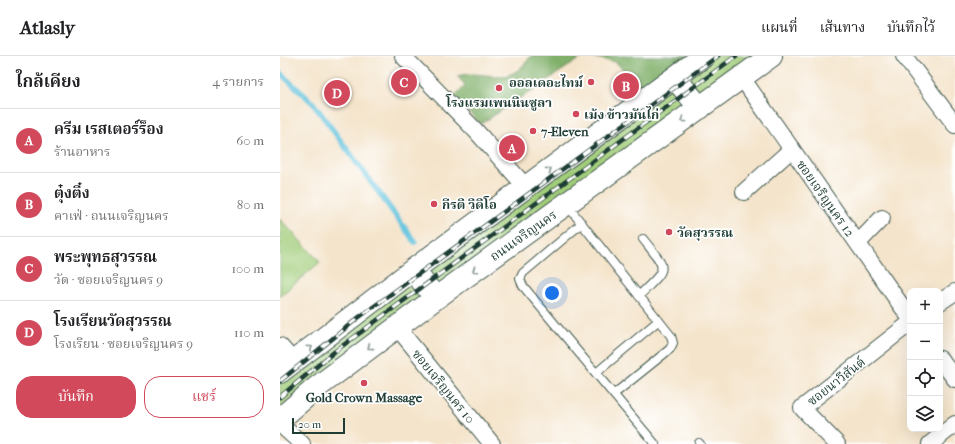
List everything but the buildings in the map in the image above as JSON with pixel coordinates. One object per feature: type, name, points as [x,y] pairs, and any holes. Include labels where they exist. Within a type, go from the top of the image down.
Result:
[{"type":"main road","points":[[284,360],[414,270],[704,56]]},
{"type":"main road","name":"ถนนเจริญนคร","points":[[280,419],[316,388],[436,298],[742,78],[770,56]]},
{"type":"main road","points":[[675,78],[700,108]]},
{"type":"main road","points":[[414,270],[436,298]]},
{"type":"street","points":[[403,56],[476,131],[526,187]]},
{"type":"street","points":[[904,56],[955,125]]},
{"type":"street","name":"ซอยเจริญนคร 12","points":[[742,78],[907,314]]},
{"type":"street","points":[[744,192],[792,148]]},
{"type":"street","points":[[858,243],[882,218]]},
{"type":"street","points":[[943,300],[955,292]]},
{"type":"street","name":"ซอยนาวีสันต์","points":[[837,444],[802,408],[909,324]]},
{"type":"street","name":"ซอยเจริญนคร 10","points":[[397,327],[492,444]]},
{"type":"street","points":[[941,360],[955,379]]},
{"type":"street","points":[[280,424],[302,444]]},
{"type":"street","points":[[930,444],[955,424]]},
{"type":"lane","points":[[567,204],[671,336],[673,343],[670,349],[614,394]]},
{"type":"lane","points":[[582,223],[523,273],[520,279],[523,286],[655,444]]},
{"type":"lane","points":[[639,296],[660,274],[663,268],[662,262],[643,239]]},
{"type":"lane","points":[[596,374],[658,321]]},
{"type":"green space","points":[[531,56],[584,56],[481,124],[454,97],[465,85],[457,76],[479,74],[505,76],[514,73],[522,67]]},
{"type":"green space","points":[[584,56],[689,56],[642,92],[616,62]]},
{"type":"green space","points":[[710,56],[761,56],[701,101],[681,77]]},
{"type":"green space","points":[[673,84],[692,107],[440,287],[425,265]]},
{"type":"green space","points":[[280,219],[320,262],[280,296]]},
{"type":"green space","points":[[411,276],[425,295],[280,408],[280,377]]},
{"type":"waterway","points":[[280,73],[313,103],[415,242]]},
{"type":"railway","points":[[280,381],[358,318],[718,56]]},
{"type":"railway","points":[[280,397],[334,352],[736,56]]},
{"type":"place","name":"พระพุทธสุวรรณ","points":[[404,82]]},
{"type":"place","name":"ออลเดอะไทม์","points":[[591,82]]},
{"type":"place","name":"ตุ๋งติ๋ง","points":[[626,86]]},
{"type":"place","name":"โรงแรมเพนนินซูลา","points":[[499,88]]},
{"type":"place","name":"โรงเรียนวัดสุวรรณ","points":[[337,93]]},
{"type":"place","name":"เม้ง ข้าวมันไก่","points":[[576,114]]},
{"type":"place","name":"7-Eleven","points":[[533,131]]},
{"type":"place","name":"ครีม เรสเตอร์ร็อง","points":[[512,148]]},
{"type":"place","name":"กีรติ วิดิโอ","points":[[434,204]]},
{"type":"place","name":"วัดสุวรรณ","points":[[669,232]]},
{"type":"place","name":"Gold Crown Massage","points":[[364,383]]}]
